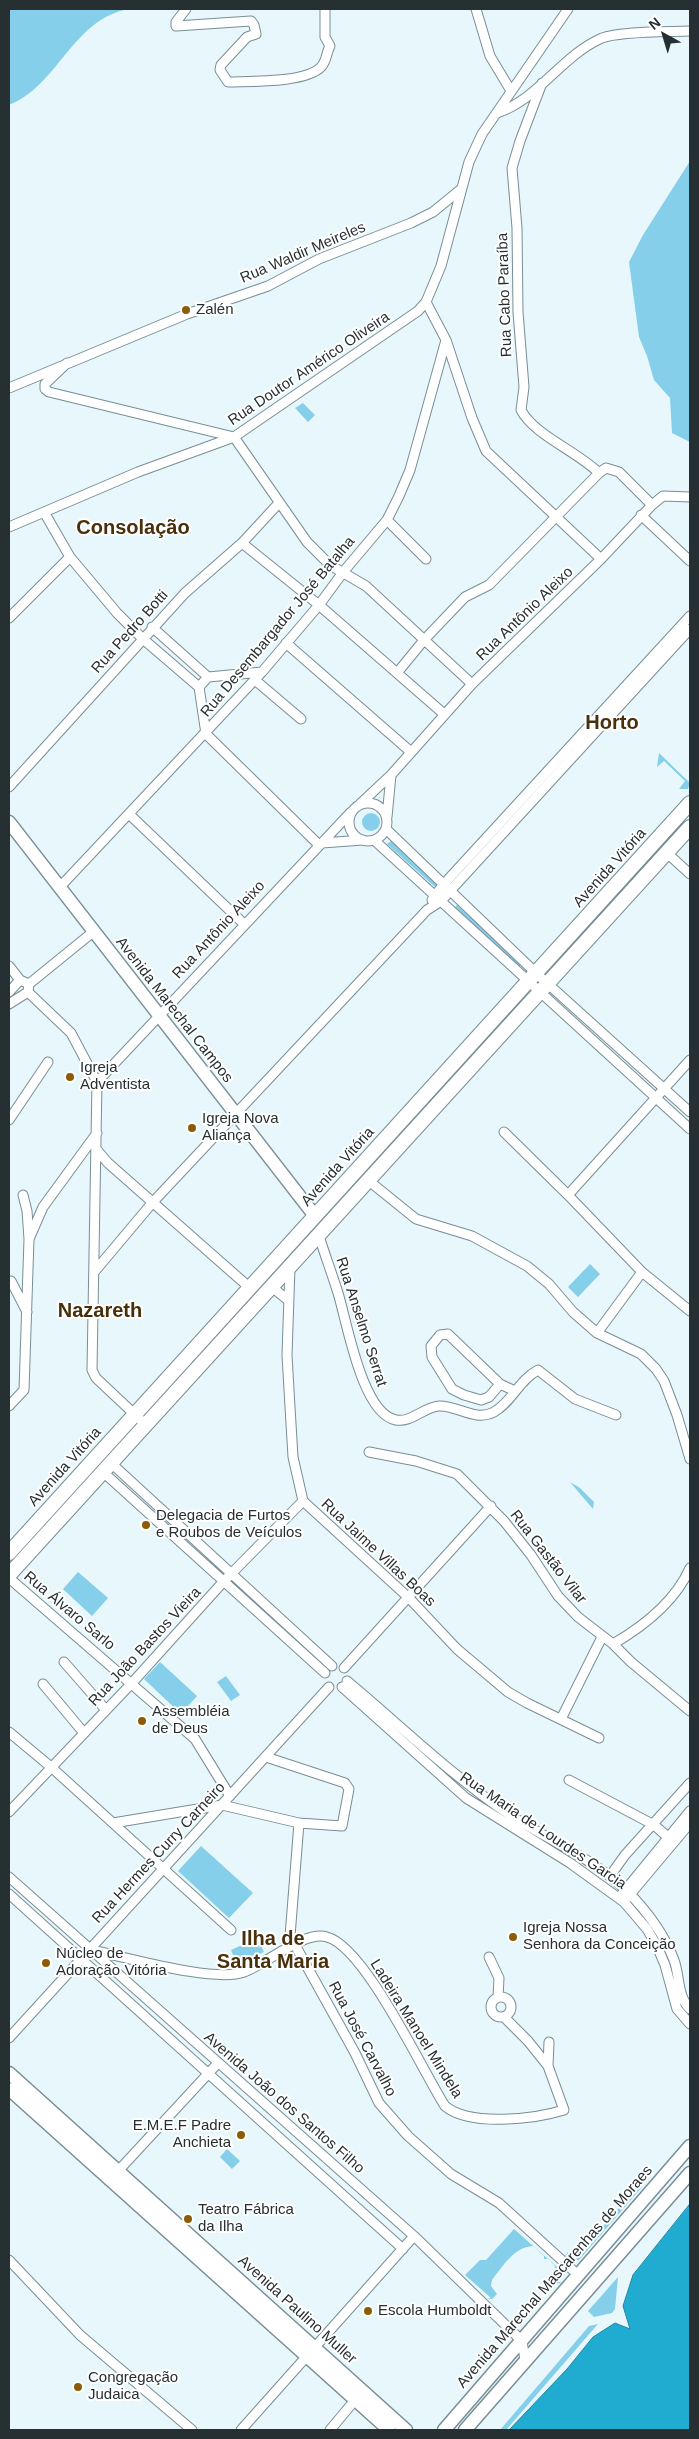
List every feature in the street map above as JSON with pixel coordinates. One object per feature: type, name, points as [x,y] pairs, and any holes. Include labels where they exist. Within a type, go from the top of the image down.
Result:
[{"type":"main road","name":"Avenida Vitória","points":[[9,1553],[690,803]]},
{"type":"main road","name":"Avenida Marechal Campos","points":[[9,822],[92,932],[315,1216]]},
{"type":"main road","name":"Avenida Vitória","points":[[9,1576],[690,827]]},
{"type":"main road","points":[[308,1248],[319,1229],[315,1216]]},
{"type":"main road","name":"Avenida Paulino Muller","points":[[9,2073],[52,2120],[76,2150],[311,2352],[406,2430]]},
{"type":"main road","name":"Avenida Paulino Muller","points":[[9,2089],[87,2142],[119,2170],[311,2352],[355,2400],[389,2430]]},
{"type":"main road","points":[[76,2150],[87,2142]]},
{"type":"main road","name":"Avenida Marechal Mascarenhas de Moraes","points":[[444,2430],[522,2341],[577,2274],[690,2146]]},
{"type":"main road","points":[[465,2430],[690,2173]]},
{"type":"street","points":[[186,9],[176,22],[176,26],[251,21],[256,34],[246,37],[221,65],[220,70],[228,82],[283,79],[306,75],[319,69],[326,61],[330,46],[325,38],[324,9]]},
{"type":"street","points":[[476,9],[490,56],[511,91]]},
{"type":"street","name":"Rua Doutor Américo Oliveira","points":[[9,527],[138,472],[234,437],[397,326],[426,302],[444,257],[460,190],[469,162],[482,134],[568,9]]},
{"type":"street","points":[[497,113],[513,108],[542,84],[562,64],[604,37],[690,31]]},
{"type":"street","name":"Rua Cabo Paraíba","points":[[542,84],[517,149],[512,168],[517,228],[518,312],[524,387],[521,410],[534,428],[589,462],[599,473]]},
{"type":"street","name":"Rua Waldir Meireles","points":[[9,388],[186,314],[268,286],[318,259],[411,224],[443,205],[460,190]]},
{"type":"street","points":[[426,302],[446,340],[483,445],[492,457],[601,559]]},
{"type":"street","name":"Rua Desembargador José Batalha","points":[[59,888],[255,680],[319,605],[344,571],[387,520],[410,470],[446,340]]},
{"type":"street","name":"Rua Waldir Meireles","points":[[67,363],[45,384],[45,389],[49,392],[234,437]]},
{"type":"street","points":[[234,437],[279,503],[320,557],[366,586],[472,684]]},
{"type":"street","points":[[397,673],[424,640],[465,597],[489,585],[555,516],[606,468],[619,472],[652,505]]},
{"type":"street","name":"Rua Antônio Aleixo","points":[[360,804],[391,775],[472,684],[601,559],[640,515],[663,496],[690,497]]},
{"type":"street","name":"Rua Pedro Botti","points":[[9,787],[184,593],[242,543],[279,503]]},
{"type":"street","points":[[44,512],[70,557],[117,612],[143,639],[199,687],[206,734],[320,844],[374,840],[381,836],[386,829],[391,775]]},
{"type":"street","points":[[640,515],[690,561]]},
{"type":"street","points":[[387,520],[426,559]]},
{"type":"street","points":[[242,543],[319,605],[444,714]]},
{"type":"street","points":[[9,618],[70,557]]},
{"type":"street","points":[[447,888],[690,616]]},
{"type":"street","points":[[152,628],[208,677]]},
{"type":"street","points":[[95,1271],[153,1202],[690,629]]},
{"type":"street","points":[[286,643],[411,752]]},
{"type":"street","points":[[199,687],[208,677],[262,672]]},
{"type":"street","points":[[255,680],[301,720]]},
{"type":"street","points":[[363,840],[352,832],[349,819],[351,812],[360,804],[373,803],[384,811],[387,818]]},
{"type":"street","name":"Rua Antônio Aleixo","points":[[97,1082],[351,812]]},
{"type":"street","points":[[129,814],[244,924]]},
{"type":"street","points":[[386,829],[447,888],[532,978]]},
{"type":"street","points":[[374,840],[437,898],[532,978],[690,1129]]},
{"type":"street","points":[[667,853],[690,874]]},
{"type":"street","points":[[10,1005],[92,932]]},
{"type":"street","points":[[9,966],[71,1033],[97,1082],[92,1370],[96,1378],[146,1425]]},
{"type":"street","points":[[9,992],[20,980]]},
{"type":"street","points":[[544,989],[664,1088],[690,1112]]},
{"type":"street","points":[[570,1197],[690,1060]]},
{"type":"street","points":[[9,1120],[48,1062]]},
{"type":"street","points":[[29,1239],[43,1207],[96,1132]]},
{"type":"street","points":[[504,1132],[642,1272],[690,1311]]},
{"type":"street","points":[[97,1150],[108,1163],[250,1288]]},
{"type":"street","points":[[95,1172],[108,1163]]},
{"type":"street","points":[[369,1180],[416,1219],[472,1236],[527,1266],[549,1284],[573,1312],[597,1333],[641,1354],[656,1369],[672,1400],[690,1459]]},
{"type":"street","points":[[9,1406],[24,1390],[29,1239],[27,1211],[23,1195]]},
{"type":"street","name":"Rua Anselmo Serrat","points":[[319,1236],[339,1294],[357,1363],[369,1393],[382,1413],[396,1420],[409,1418],[440,1406],[472,1414],[485,1415],[502,1406],[528,1375],[538,1370],[574,1399],[616,1415]]},
{"type":"street","name":"Rua Jaime Villas Boas","points":[[290,1267],[287,1355],[293,1457],[303,1501],[409,1598],[457,1649],[501,1686],[527,1704],[599,1738]]},
{"type":"street","points":[[597,1333],[642,1272]]},
{"type":"street","points":[[11,1281],[28,1313]]},
{"type":"street","points":[[272,1287],[289,1301]]},
{"type":"street","points":[[500,1384],[488,1397],[482,1400],[458,1392],[452,1388],[436,1364],[430,1351],[431,1346],[440,1335],[448,1334],[500,1384],[515,1391]]},
{"type":"street","name":"Rua Gastão Vilar","points":[[370,1452],[454,1472],[491,1506],[531,1555],[558,1596],[578,1617],[613,1644],[631,1662],[690,1711]]},
{"type":"street","points":[[107,1468],[232,1573],[332,1666]]},
{"type":"street","points":[[107,1468],[224,1581],[325,1673]]},
{"type":"street","name":"Rua João Bastos Vieira","points":[[9,1812],[132,1683],[224,1581],[303,1501]]},
{"type":"street","points":[[344,1668],[491,1506]]},
{"type":"street","points":[[613,1644],[636,1630],[670,1600],[685,1580],[690,1568]]},
{"type":"street","name":"Rua Álvaro Sarlo","points":[[9,1576],[194,1739],[230,1796]]},
{"type":"street","points":[[561,1719],[602,1637]]},
{"type":"street","points":[[64,1662],[106,1710]]},
{"type":"street","points":[[338,1665],[344,1668],[348,1676],[345,1684],[332,1689],[329,1687],[324,1677],[325,1673],[332,1666],[338,1665]]},
{"type":"street","points":[[43,1684],[84,1732]]},
{"type":"street","name":"Rua Maria de Lourdes Garcia","points":[[345,1684],[466,1798],[610,1876],[628,1892],[655,1923],[665,1941],[674,1962],[678,1984],[690,2009]]},
{"type":"street","name":"Rua Hermes Curry Carneiro","points":[[9,2038],[329,1687]]},
{"type":"street","points":[[9,1732],[51,1767],[231,1930]]},
{"type":"street","points":[[113,1823],[222,1805],[299,1823],[342,1826],[348,1786],[266,1757]]},
{"type":"street","points":[[569,1780],[654,1825],[669,1838]]},
{"type":"street","points":[[610,1876],[626,1855],[690,1783]]},
{"type":"street","points":[[628,1892],[690,1812]]},
{"type":"street","points":[[621,1900],[690,1822]]},
{"type":"street","name":"Rua José Carvalho","points":[[299,1823],[290,1936],[355,2053],[379,2103],[408,2136],[450,2174],[499,2204],[577,2274]]},
{"type":"street","name":"Rua Maria de Lourdes Garcia","points":[[526,1830],[621,1900],[647,1929],[665,1965],[677,2009],[690,2024]]},
{"type":"street","name":"Avenida João dos Santos Filho","points":[[10,1881],[414,2236],[522,2341]]},
{"type":"street","name":"Avenida João dos Santos Filho","points":[[9,1894],[403,2249]]},
{"type":"street","name":"Ladeira Manoel Mindela","points":[[89,1949],[213,1975],[243,1972],[295,1944],[315,1937],[327,1936],[342,1944],[354,1956],[381,1996],[439,2097],[450,2110],[468,2117],[503,2118],[545,2116],[564,2110],[548,2066],[528,2041],[504,2018],[496,2017],[491,2012],[490,2006],[493,2000],[498,1997],[498,1978],[489,1957]]},
{"type":"street","points":[[498,1997],[508,1999],[511,2006],[510,2013],[504,2018]]},
{"type":"street","name":"Ladeira Manoel Mindela","points":[[548,2066],[549,2042]]},
{"type":"street","points":[[119,2170],[218,2063]]},
{"type":"street","points":[[241,2430],[414,2236]]},
{"type":"street","points":[[9,2260],[80,2335],[192,2430]]},
{"type":"street","points":[[522,2341],[525,2360]]},
{"type":"street","points":[[330,2430],[355,2400]]},
{"type":"shaded area","points":[[9,9],[128,9],[109,16],[93,26],[79,39],[40,84],[26,96],[9,105]]},
{"type":"shaded area","points":[[690,161],[690,442],[672,433],[670,398],[654,380],[639,337],[629,262],[643,235]]},
{"type":"shaded area","points":[[303,403],[315,415],[308,422],[295,408]]},
{"type":"shaded area","points":[[659,753],[690,783],[688,789],[679,789],[685,781],[664,761],[657,767]]},
{"type":"shaded area","points":[[367,813],[375,813],[380,818],[378,829],[367,831],[362,826],[362,818]]},
{"type":"shaded area","points":[[391,841],[438,884],[435,887],[387,844]]},
{"type":"shaded area","points":[[457,905],[522,963],[519,967],[454,908]]},
{"type":"shaded area","points":[[590,1264],[600,1274],[578,1297],[568,1287]]},
{"type":"shaded area","points":[[570,1482],[580,1488],[594,1502],[593,1509]]},
{"type":"shaded area","points":[[78,1572],[108,1598],[92,1616],[63,1589]]},
{"type":"shaded area","points":[[160,1662],[197,1696],[181,1714],[144,1679]]},
{"type":"shaded area","points":[[226,1676],[240,1695],[231,1701],[217,1682]]},
{"type":"shaded area","points":[[201,1846],[253,1893],[229,1918],[178,1871]]},
{"type":"shaded area","points":[[257,1938],[264,1952],[237,1964],[231,1950]]},
{"type":"shaded area","points":[[227,2149],[240,2161],[232,2169],[220,2157]]},
{"type":"shaded area","points":[[639,2185],[642,2187],[579,2260],[571,2261],[565,2256],[568,2252],[572,2257],[577,2256]]},
{"type":"shaded area","points":[[690,2204],[690,2430],[509,2430],[567,2369],[593,2337],[615,2323],[630,2329],[623,2306],[633,2275]]},
{"type":"shaded area","points":[[514,2229],[548,2259],[544,2259],[544,2256],[533,2246],[520,2250],[509,2258],[492,2280],[491,2286],[497,2294],[492,2299],[487,2299],[491,2298],[465,2275],[480,2260],[486,2260]]},
{"type":"shaded area","points":[[548,2259],[565,2274],[557,2282],[562,2282],[555,2285],[555,2266]]},
{"type":"shaded area","points":[[618,2277],[615,2309],[612,2313],[594,2317],[588,2311]]},
{"type":"shaded area","points":[[598,2324],[506,2430],[500,2430],[589,2326]]},
{"type":"place","name":"Zalén","points":[[186,310]]},
{"type":"place","name":"Igreja Adventista","points":[[70,1077]]},
{"type":"place","name":"Igreja Nova Aliança","points":[[192,1128]]},
{"type":"place","name":"Delegacia de Furtos e Roubos de Veículos","points":[[146,1525]]},
{"type":"place","name":"Assembléia de Deus","points":[[142,1721]]},
{"type":"place","name":"Igreja Nossa Senhora da Conceição","points":[[513,1937]]},
{"type":"place","name":"Núcleo de Adoração Vitória","points":[[46,1963]]},
{"type":"place","name":"E.M.E.F Padre Anchieta","points":[[241,2135]]},
{"type":"place","name":"Teatro Fábrica da Ilha","points":[[188,2219]]},
{"type":"place","name":"Escola Humboldt","points":[[368,2311]]},
{"type":"place","name":"Congregação Judaica","points":[[78,2387]]},
{"type":"district","name":"Consolação","points":[[133,528]]},
{"type":"district","name":"Horto","points":[[612,723]]},
{"type":"district","name":"Nazareth","points":[[100,1311]]},
{"type":"district","name":"Ilha de Santa Maria","points":[[273,1950]]}]
